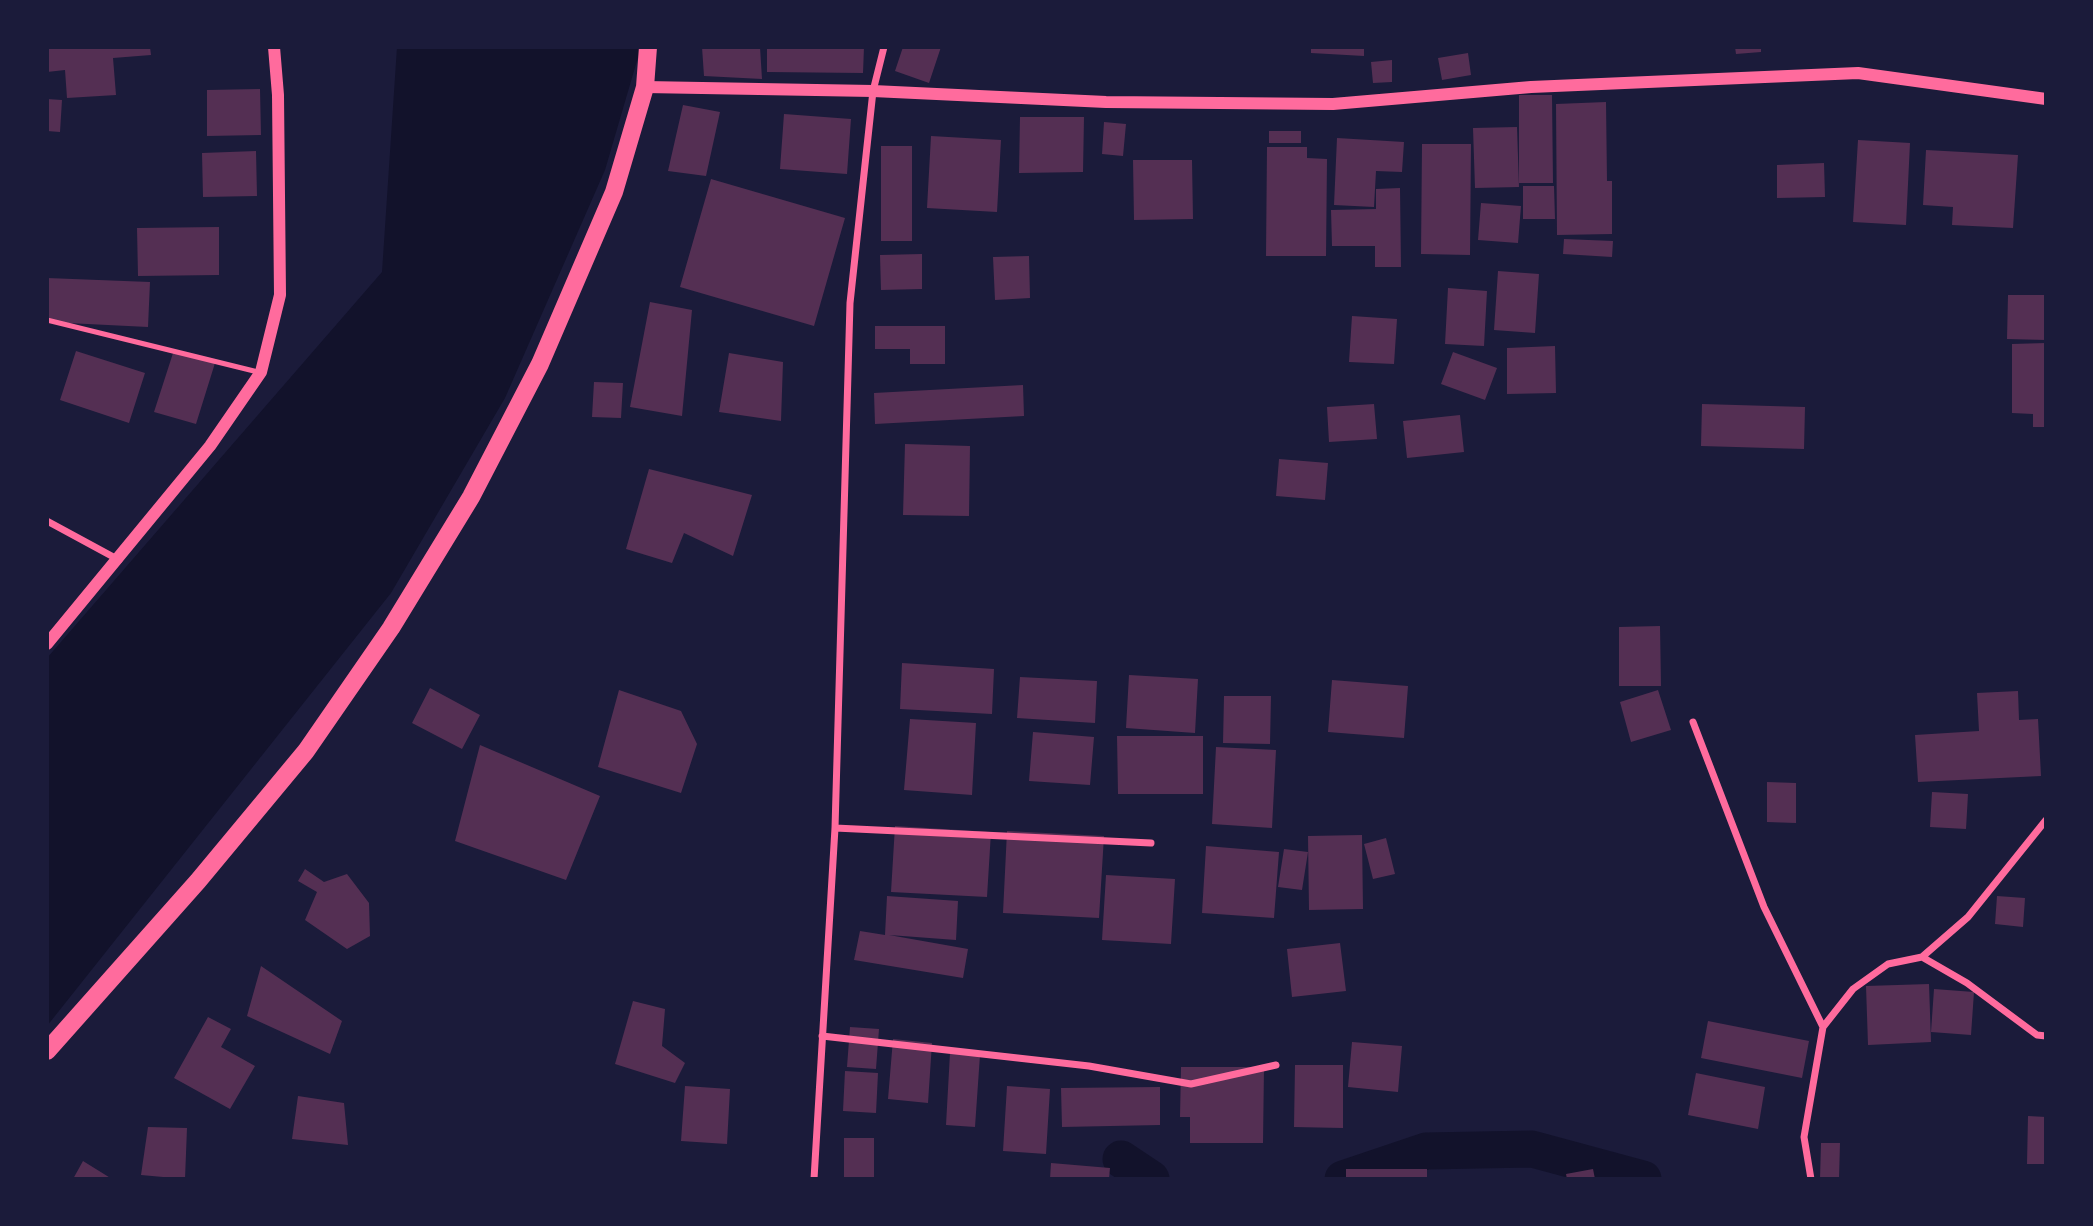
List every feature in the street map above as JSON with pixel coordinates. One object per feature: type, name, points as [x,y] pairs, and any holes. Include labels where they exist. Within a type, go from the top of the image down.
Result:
[{"type":"main road","points":[[47,1051],[262,806],[313,743],[391,628],[471,496],[540,364],[614,192],[645,87],[648,47]]},
{"type":"street","points":[[47,644],[119,560],[210,446],[261,372],[280,295],[278,95],[274,47]]},
{"type":"street","points":[[814,1179],[835,828],[850,303],[873,91],[884,47]]},
{"type":"street","points":[[645,87],[873,91],[1106,102],[1333,104],[1531,87],[1858,73],[2046,99]]},
{"type":"street","points":[[47,520],[119,560]]},
{"type":"street","points":[[1693,722],[1764,907],[1823,1027]]},
{"type":"street","points":[[1811,1179],[1804,1137],[1823,1027],[1853,989],[1888,964],[1922,957],[1968,917],[2046,820]]},
{"type":"street","points":[[835,828],[1151,843]]},
{"type":"street","points":[[1922,957],[1967,983],[2037,1035],[2046,1035]]},
{"type":"street","points":[[822,1036],[1089,1066],[1191,1084],[1276,1065]]},
{"type":"lane","points":[[47,320],[261,372]]},
{"type":"shaded area","points":[[397,47],[641,47],[605,170],[505,398],[391,593],[47,1026],[47,658],[382,272]]},
{"type":"building","points":[[47,47],[150,47],[151,55],[113,58],[116,95],[67,98],[65,70],[47,72]]},
{"type":"building","points":[[702,47],[760,47],[762,79],[704,76]]},
{"type":"building","points":[[767,47],[864,47],[863,73],[767,72]]},
{"type":"building","points":[[903,47],[941,47],[929,83],[895,71]]},
{"type":"building","points":[[1311,47],[1364,47],[1364,56],[1311,53]]},
{"type":"building","points":[[1735,47],[1761,47],[1761,52],[1736,54]]},
{"type":"building","points":[[1468,53],[1471,75],[1442,80],[1438,58]]},
{"type":"building","points":[[1392,60],[1392,82],[1373,83],[1371,62]]},
{"type":"building","points":[[260,89],[261,135],[207,136],[207,90]]},
{"type":"building","points":[[1519,95],[1552,95],[1553,183],[1519,183]]},
{"type":"building","points":[[47,99],[62,100],[60,132],[47,131]]},
{"type":"building","points":[[1606,102],[1607,181],[1612,181],[1612,234],[1557,235],[1556,104]]},
{"type":"building","points":[[683,105],[720,112],[706,176],[668,171]]},
{"type":"building","points":[[784,114],[851,119],[847,174],[780,169]]},
{"type":"building","points":[[1020,117],[1084,117],[1083,172],[1019,173]]},
{"type":"building","points":[[1104,122],[1126,124],[1123,156],[1102,154]]},
{"type":"building","points":[[1517,127],[1519,187],[1475,188],[1473,128]]},
{"type":"building","points":[[1269,131],[1301,131],[1301,143],[1269,143]]},
{"type":"building","points":[[931,136],[1001,140],[997,212],[927,208]]},
{"type":"building","points":[[1337,138],[1404,142],[1402,172],[1376,171],[1374,207],[1334,205]]},
{"type":"building","points":[[1858,140],[1910,143],[1906,225],[1853,222]]},
{"type":"building","points":[[1422,144],[1471,144],[1470,255],[1421,254]]},
{"type":"building","points":[[881,146],[912,146],[912,241],[881,241]]},
{"type":"building","points":[[1267,147],[1307,147],[1307,158],[1327,159],[1326,256],[1266,256]]},
{"type":"building","points":[[1926,150],[2018,155],[2013,228],[1952,225],[1953,207],[1923,205]]},
{"type":"building","points":[[256,151],[257,196],[203,197],[202,153]]},
{"type":"building","points":[[1133,160],[1192,160],[1193,219],[1134,220]]},
{"type":"building","points":[[1824,163],[1825,197],[1777,198],[1777,165]]},
{"type":"building","points":[[711,179],[845,218],[814,326],[680,287]]},
{"type":"building","points":[[1523,186],[1554,186],[1555,219],[1523,219]]},
{"type":"building","points":[[1400,188],[1401,267],[1375,267],[1375,246],[1332,246],[1331,210],[1376,209],[1376,189]]},
{"type":"building","points":[[1481,203],[1521,206],[1518,243],[1478,240]]},
{"type":"building","points":[[219,227],[219,275],[138,276],[137,228]]},
{"type":"building","points":[[1564,239],[1613,241],[1612,257],[1563,254]]},
{"type":"building","points":[[922,254],[922,289],[881,290],[880,255]]},
{"type":"building","points":[[1029,256],[1030,298],[995,300],[993,257]]},
{"type":"building","points":[[1498,271],[1539,274],[1535,333],[1494,330]]},
{"type":"building","points":[[47,278],[150,282],[148,327],[47,322]]},
{"type":"building","points":[[1448,288],[1487,291],[1484,346],[1445,344]]},
{"type":"building","points":[[2008,295],[2046,295],[2046,340],[2007,339]]},
{"type":"building","points":[[650,302],[692,310],[682,416],[630,407]]},
{"type":"building","points":[[1352,316],[1397,319],[1394,364],[1349,362]]},
{"type":"building","points":[[875,326],[945,326],[945,364],[910,364],[910,349],[875,349]]},
{"type":"building","points":[[2046,343],[2046,427],[2033,427],[2033,414],[2012,413],[2012,344]]},
{"type":"building","points":[[1555,346],[1556,393],[1507,394],[1507,348]]},
{"type":"building","points":[[174,350],[215,363],[196,424],[154,412]]},
{"type":"building","points":[[76,351],[145,373],[129,423],[60,400]]},
{"type":"building","points":[[1453,352],[1497,368],[1485,400],[1441,384]]},
{"type":"building","points":[[729,353],[783,362],[781,421],[719,412]]},
{"type":"building","points":[[594,382],[623,383],[621,418],[592,417]]},
{"type":"building","points":[[1023,385],[1024,416],[875,424],[874,393]]},
{"type":"building","points":[[1374,404],[1377,439],[1329,442],[1327,407]]},
{"type":"building","points":[[1702,404],[1805,407],[1804,449],[1701,446]]},
{"type":"building","points":[[1460,415],[1464,452],[1407,458],[1403,421]]},
{"type":"building","points":[[905,444],[970,446],[969,516],[903,515]]},
{"type":"building","points":[[1279,459],[1328,463],[1325,500],[1276,496]]},
{"type":"building","points":[[649,469],[752,495],[733,556],[684,533],[672,563],[626,549]]},
{"type":"building","points":[[1660,626],[1661,686],[1619,686],[1619,627]]},
{"type":"building","points":[[902,663],[994,669],[992,714],[900,709]]},
{"type":"building","points":[[1129,675],[1198,679],[1195,733],[1126,728]]},
{"type":"building","points":[[1020,677],[1097,681],[1095,723],[1017,718]]},
{"type":"building","points":[[1332,680],[1408,686],[1404,738],[1328,732]]},
{"type":"building","points":[[430,688],[480,715],[462,749],[412,723]]},
{"type":"building","points":[[619,690],[681,711],[697,744],[681,793],[598,767]]},
{"type":"building","points":[[1658,690],[1671,730],[1631,742],[1620,702]]},
{"type":"building","points":[[2018,691],[2019,720],[2038,719],[2041,776],[1918,782],[1915,735],[1979,731],[1977,693]]},
{"type":"building","points":[[1224,696],[1271,696],[1270,744],[1223,743]]},
{"type":"building","points":[[910,719],[976,723],[972,795],[904,790]]},
{"type":"building","points":[[1033,732],[1094,737],[1090,785],[1029,781]]},
{"type":"building","points":[[1117,736],[1203,736],[1203,794],[1118,794]]},
{"type":"building","points":[[480,745],[600,796],[566,880],[455,841]]},
{"type":"building","points":[[1216,747],[1276,750],[1272,828],[1212,824]]},
{"type":"building","points":[[1767,782],[1796,783],[1796,823],[1767,822]]},
{"type":"building","points":[[1932,792],[1968,794],[1966,829],[1930,827]]},
{"type":"building","points":[[895,826],[991,832],[987,897],[891,892]]},
{"type":"building","points":[[1007,831],[1104,836],[1099,918],[1003,913]]},
{"type":"building","points":[[1362,835],[1363,909],[1309,910],[1308,836]]},
{"type":"building","points":[[1386,838],[1395,874],[1373,879],[1364,844]]},
{"type":"building","points":[[1206,846],[1279,852],[1274,918],[1202,913]]},
{"type":"building","points":[[1284,849],[1308,852],[1302,890],[1278,887]]},
{"type":"building","points":[[305,869],[324,882],[347,874],[369,903],[370,936],[347,949],[305,920],[317,892],[298,881]]},
{"type":"building","points":[[1106,875],[1175,879],[1171,944],[1102,940]]},
{"type":"building","points":[[887,896],[958,901],[956,940],[889,935],[968,949],[963,978],[854,960],[860,931],[885,935]]},
{"type":"building","points":[[1997,896],[2025,898],[2023,927],[1995,924]]},
{"type":"building","points":[[1340,943],[1346,991],[1292,997],[1287,949]]},
{"type":"building","points":[[261,966],[342,1021],[330,1054],[247,1016]]},
{"type":"building","points":[[1929,984],[1931,1042],[1868,1045],[1866,986]]},
{"type":"building","points":[[1934,989],[1974,992],[1971,1035],[1931,1032]]},
{"type":"building","points":[[633,1001],[665,1009],[662,1046],[685,1063],[675,1083],[615,1064]]},
{"type":"building","points":[[208,1017],[231,1029],[221,1047],[255,1066],[230,1109],[174,1078]]},
{"type":"building","points":[[1708,1021],[1809,1041],[1802,1078],[1701,1058]]},
{"type":"building","points":[[850,1027],[879,1029],[876,1069],[847,1067]]},
{"type":"building","points":[[893,1039],[932,1043],[928,1103],[888,1099]]},
{"type":"building","points":[[1352,1042],[1402,1046],[1398,1092],[1348,1087]]},
{"type":"building","points":[[950,1053],[980,1055],[975,1127],[946,1125]]},
{"type":"building","points":[[1295,1065],[1343,1065],[1343,1128],[1294,1127]]},
{"type":"building","points":[[1181,1067],[1264,1067],[1263,1143],[1190,1143],[1190,1117],[1180,1117]]},
{"type":"building","points":[[845,1071],[878,1073],[876,1113],[843,1111]]},
{"type":"building","points":[[1696,1073],[1765,1087],[1758,1129],[1688,1115]]},
{"type":"building","points":[[685,1086],[730,1089],[727,1144],[681,1141]]},
{"type":"building","points":[[1007,1086],[1050,1089],[1046,1154],[1003,1151]]},
{"type":"building","points":[[1160,1087],[1160,1125],[1062,1127],[1061,1088]]},
{"type":"building","points":[[298,1096],[344,1103],[348,1145],[292,1139]]},
{"type":"building","points":[[2028,1116],[2046,1117],[2046,1164],[2027,1164]]},
{"type":"building","points":[[148,1127],[187,1128],[185,1179],[141,1175]]},
{"type":"building","points":[[844,1138],[874,1138],[874,1179],[844,1179]]},
{"type":"building","points":[[1821,1143],[1840,1143],[1839,1179],[1820,1179]]},
{"type":"building","points":[[83,1161],[112,1179],[73,1179]]},
{"type":"building","points":[[1051,1163],[1110,1168],[1109,1179],[1050,1179]]},
{"type":"building","points":[[1346,1169],[1427,1169],[1427,1179],[1346,1179]]},
{"type":"building","points":[[1593,1169],[1595,1179],[1567,1179],[1566,1174]]},
{"type":"waterway","points":[[1343,1179],[1426,1151],[1532,1149],[1643,1179]]},
{"type":"waterway","points":[[1121,1159],[1151,1179]]}]
